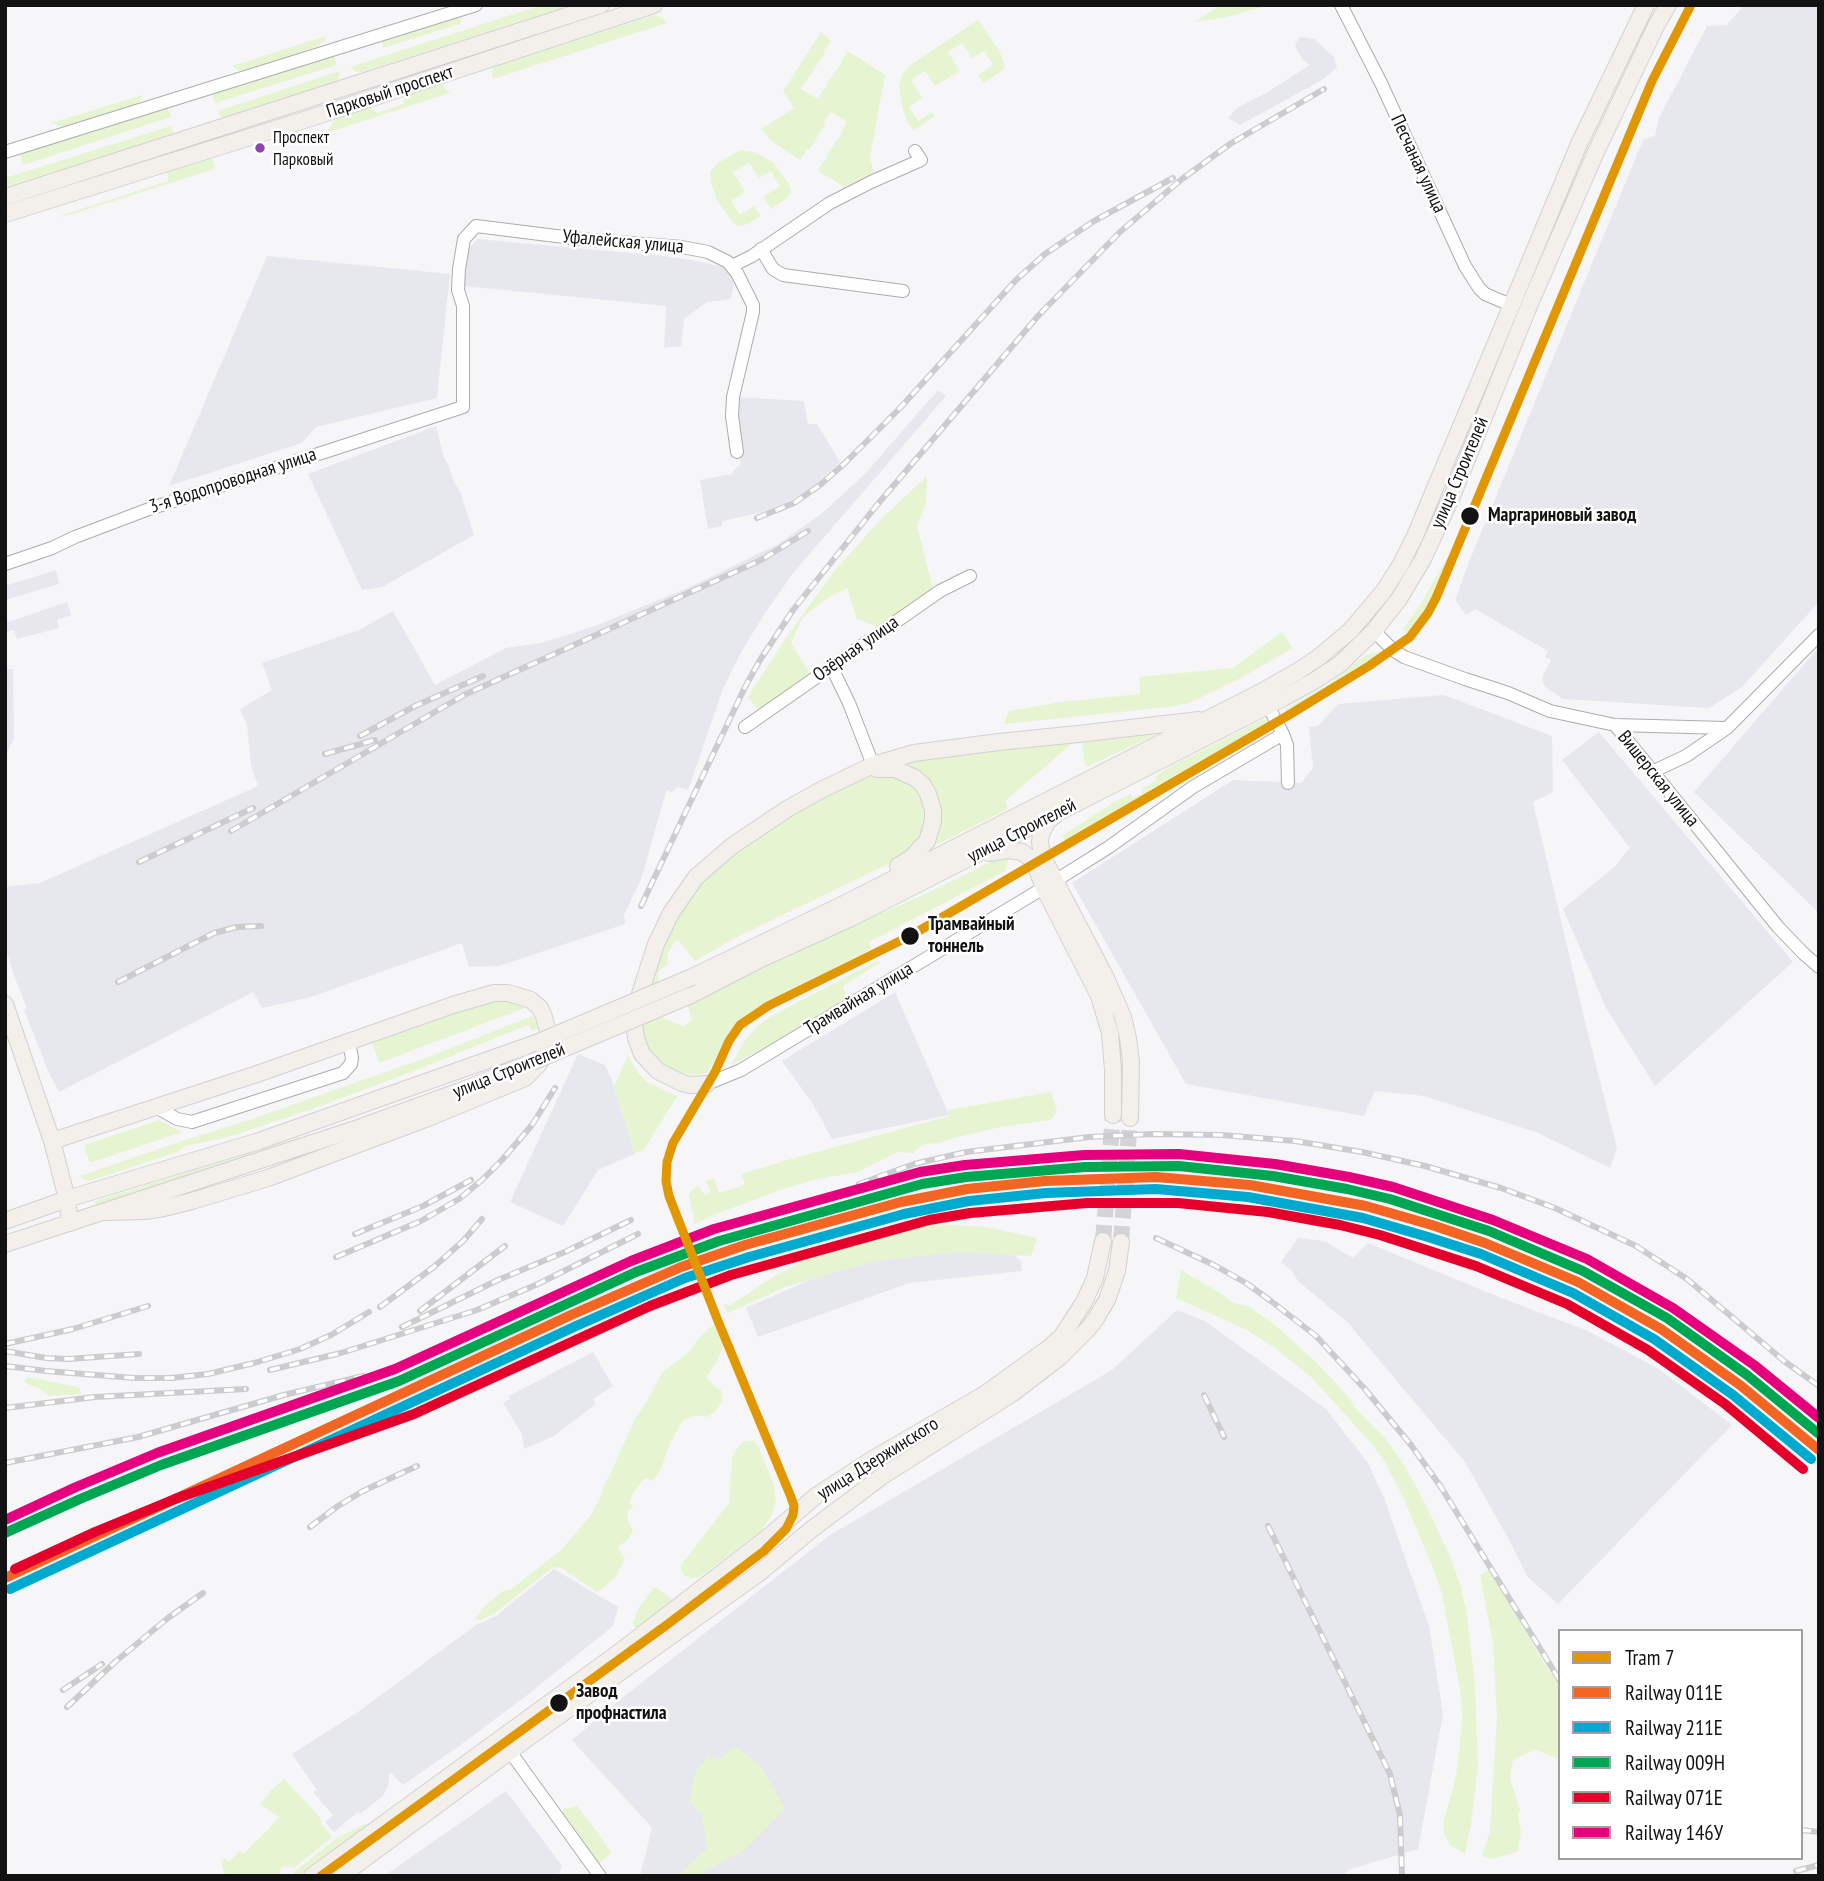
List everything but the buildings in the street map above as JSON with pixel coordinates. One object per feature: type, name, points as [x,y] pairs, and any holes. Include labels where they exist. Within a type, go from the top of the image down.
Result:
[{"type":"main road","name":"Парковый проспект","points":[[5,197],[601,5]]},
{"type":"main road","name":"Парковый проспект","points":[[5,214],[317,116],[654,5]]},
{"type":"main road","name":"улица Строителей","points":[[5,1221],[67,1199],[259,1141],[536,1043],[692,977],[848,902],[1210,719],[1305,667],[1339,641],[1362,618],[1401,564],[1513,306],[1579,144],[1646,5]]},
{"type":"main road","name":"улица Строителей","points":[[5,1244],[388,1118],[532,1062],[688,996],[851,918],[1268,706],[1328,672],[1374,631],[1399,599],[1423,559],[1596,152],[1668,5]]},
{"type":"main road","points":[[1362,618],[1374,631]]},
{"type":"main road","points":[[707,1084],[690,1085],[666,1077],[658,1071],[647,1060],[636,1038],[634,1023],[639,998],[661,932],[690,884],[716,858],[787,809],[851,775],[873,765],[914,753],[999,741],[1210,719]]},
{"type":"main road","points":[[716,966],[772,928],[904,863],[923,846],[930,834],[934,816],[931,799],[923,785],[906,773],[890,769],[876,769],[851,775]]},
{"type":"main road","points":[[1059,812],[1044,828],[1040,842],[1042,859],[1107,1019],[1113,1070],[1113,1115]]},
{"type":"main road","points":[[973,856],[1008,850],[1022,852],[1036,863],[1050,884],[1106,978],[1123,1017],[1131,1062],[1130,1118]]},
{"type":"main road","points":[[52,1141],[494,993],[520,995],[540,1008],[550,1039],[547,1052],[525,1078],[279,1174],[192,1201],[145,1211],[106,1212]]},
{"type":"main road","points":[[5,1004],[52,1141],[67,1199],[70,1223]]},
{"type":"main road","name":"улица Дзержинского","points":[[312,1876],[618,1653],[816,1496],[985,1394],[1050,1347],[1062,1336],[1084,1302],[1095,1279],[1103,1241]]},
{"type":"main road","name":"улица Дзержинского","points":[[341,1876],[510,1751],[758,1574],[873,1483],[1013,1393],[1060,1357],[1088,1329],[1107,1300],[1117,1271],[1121,1242]]},
{"type":"street","points":[[5,152],[476,5]]},
{"type":"street","name":"Песчаная улица","points":[[1341,5],[1381,83],[1465,266],[1485,294],[1513,306]]},
{"type":"street","points":[[737,452],[732,416],[733,397],[753,305],[732,266],[752,256],[830,203],[921,160],[915,151]]},
{"type":"street","name":"Уфалейская улица","points":[[463,407],[463,306],[458,290],[459,269],[464,239],[476,226],[580,239],[682,247],[715,254],[732,266]]},
{"type":"street","points":[[761,249],[773,269],[783,275],[903,291]]},
{"type":"street","name":"3-я Водопроводная улица","points":[[5,564],[149,509],[463,407]]},
{"type":"street","name":"Озёрная улица","points":[[745,727],[940,591],[970,576]]},
{"type":"street","name":"Вишерская улица","points":[[1374,631],[1404,657],[1465,680],[1508,692],[1550,710],[1615,725],[1778,927],[1819,967]]},
{"type":"street","points":[[1654,771],[1686,755],[1727,728],[1819,635]]},
{"type":"street","points":[[831,666],[849,703],[873,765]]},
{"type":"street","points":[[1268,706],[1283,734],[1287,751],[1287,783]]},
{"type":"street","points":[[1615,725],[1727,728]]},
{"type":"street","name":"Трамвайная улица","points":[[707,1084],[741,1070],[1050,884],[1109,848],[1193,787],[1283,734]]},
{"type":"street","points":[[156,1107],[177,1119],[192,1122],[342,1073],[351,1064],[349,1042]]},
{"type":"street","points":[[500,1738],[600,1876]]},
{"type":"shaded area","points":[[1744,5],[1819,5],[1819,602],[1742,687],[1709,708],[1563,699],[1544,686],[1542,678],[1551,660],[1545,657],[1548,651],[1475,609],[1466,615],[1455,600],[1643,140],[1655,136],[1659,118],[1707,26],[1727,25]]},
{"type":"shaded area","points":[[1299,37],[1314,39],[1333,56],[1337,67],[1324,79],[1240,125],[1228,118],[1237,108],[1310,65],[1303,60],[1295,46]]},
{"type":"shaded area","points":[[478,239],[697,261],[726,268],[733,280],[731,299],[707,302],[684,319],[681,346],[664,348],[666,306],[464,286],[467,250]]},
{"type":"shaded area","points":[[267,256],[450,274],[437,398],[316,427],[302,443],[169,486]]},
{"type":"shaded area","points":[[938,390],[946,396],[794,572],[739,656],[723,689],[688,790],[678,787],[672,792],[667,790],[641,880],[624,915],[625,924],[499,966],[469,967],[462,943],[311,997],[262,1008],[253,992],[59,1092],[24,1010],[27,1008],[5,946],[5,887],[40,883],[258,786],[251,765],[247,725],[240,709],[272,690],[262,663],[359,630],[393,611],[435,685],[506,648],[541,643],[595,626],[690,587],[778,544],[820,515],[864,475]]},
{"type":"shaded area","points":[[736,397],[804,401],[808,424],[817,424],[840,462],[814,486],[790,501],[763,512],[722,521],[722,526],[708,529],[700,480],[732,474],[741,464],[735,413]]},
{"type":"shaded area","points":[[436,426],[444,458],[460,492],[474,535],[382,587],[362,590],[308,474]]},
{"type":"shaded area","points":[[56,570],[59,584],[5,600],[5,586]]},
{"type":"shaded area","points":[[67,602],[71,615],[57,620],[59,628],[17,639],[14,630],[5,632],[5,623]]},
{"type":"shaded area","points":[[1819,647],[1819,913],[1694,792]]},
{"type":"shaded area","points":[[5,669],[13,669],[14,737],[5,759]]},
{"type":"shaded area","points":[[1444,695],[1552,736],[1553,792],[1533,802],[1617,1148],[1610,1168],[1536,1132],[1424,1096],[1375,1091],[1364,1116],[1186,1084],[1072,883],[1233,780],[1301,783],[1313,768],[1309,727],[1318,726],[1338,704]]},
{"type":"shaded area","points":[[1599,732],[1793,962],[1655,1086],[1606,1008],[1563,909],[1614,867],[1630,848],[1562,760]]},
{"type":"shaded area","points":[[895,992],[949,1115],[832,1139],[813,1104],[782,1061]]},
{"type":"shaded area","points":[[578,1054],[605,1065],[635,1154],[598,1170],[563,1226],[510,1202]]},
{"type":"shaded area","points":[[1298,1238],[1324,1241],[1353,1258],[1368,1243],[1588,1331],[1659,1369],[1732,1425],[1558,1604],[1527,1576],[1465,1462],[1348,1323],[1298,1281],[1291,1270],[1281,1262]]},
{"type":"shaded area","points":[[882,1251],[1014,1255],[1021,1261],[1022,1271],[909,1283],[758,1337],[746,1308]]},
{"type":"shaded area","points":[[1177,1310],[1205,1321],[1326,1409],[1368,1463],[1384,1498],[1429,1626],[1443,1714],[1418,1849],[1351,1869],[1345,1876],[640,1876],[652,1828],[572,1740],[830,1535],[1112,1370]]},
{"type":"shaded area","points":[[593,1352],[613,1386],[593,1399],[596,1404],[554,1436],[524,1449],[522,1434],[503,1403],[510,1399],[509,1396]]},
{"type":"shaded area","points":[[554,1569],[618,1607],[613,1626],[526,1696],[403,1785],[390,1772],[383,1796],[334,1832],[325,1822],[333,1815],[313,1792],[317,1790],[292,1754],[358,1712],[476,1625],[496,1616]]},
{"type":"shaded area","points":[[506,1791],[562,1866],[559,1873],[561,1876],[384,1876]]},
{"type":"green space","points":[[542,5],[572,5],[362,72],[356,72],[350,67]]},
{"type":"green space","points":[[1221,5],[1268,5],[1228,17],[1195,22]]},
{"type":"green space","points":[[462,13],[460,24],[383,48],[381,39]]},
{"type":"green space","points":[[655,15],[667,23],[493,79],[492,67]]},
{"type":"green space","points":[[978,20],[1000,52],[1004,69],[984,83],[978,75],[993,65],[984,51],[972,58],[962,43],[948,52],[960,71],[935,86],[925,71],[911,80],[922,98],[909,107],[918,121],[932,112],[935,116],[914,130],[903,110],[899,85],[902,75],[910,65]]},
{"type":"green space","points":[[821,32],[831,41],[801,89],[818,99],[848,51],[885,75],[870,158],[874,173],[845,187],[818,171],[847,122],[831,112],[810,149],[807,149],[800,160],[771,141],[761,129],[794,108],[783,91]]},
{"type":"green space","points":[[326,36],[325,41],[315,47],[246,71],[239,71],[232,66]]},
{"type":"green space","points":[[334,54],[337,65],[215,103],[212,93]]},
{"type":"green space","points":[[340,71],[339,79],[332,83],[226,118],[221,117],[217,111]]},
{"type":"green space","points":[[441,84],[450,93],[326,133],[336,118],[370,106],[377,113],[403,104],[405,96]]},
{"type":"green space","points":[[142,95],[136,105],[70,126],[51,123]]},
{"type":"green space","points":[[167,107],[171,117],[23,165],[20,154]]},
{"type":"green space","points":[[171,126],[174,134],[5,187],[5,178]]},
{"type":"green space","points":[[741,150],[754,152],[773,162],[789,184],[791,192],[771,209],[763,197],[780,186],[771,171],[759,178],[749,163],[733,172],[745,192],[731,201],[740,215],[754,206],[761,216],[748,224],[738,226],[717,200],[710,172],[718,163]]},
{"type":"green space","points":[[212,158],[215,169],[63,217],[62,215],[168,181],[167,172]]},
{"type":"green space","points":[[927,476],[926,504],[917,526],[934,592],[878,627],[857,619],[847,588],[826,599],[803,617],[791,643],[811,675],[760,712],[748,697],[785,639],[835,570],[882,518]]},
{"type":"green space","points":[[1448,556],[1451,557],[1427,611],[1408,636],[1403,629]]},
{"type":"green space","points":[[1282,632],[1293,648],[1239,679],[1189,703],[1004,724],[1009,711],[1061,702],[1140,694],[1139,677],[1233,668]]},
{"type":"green space","points":[[1386,653],[1284,717],[1285,709],[1324,687],[1366,655]]},
{"type":"green space","points":[[1262,720],[1268,720],[1271,725],[1176,777],[1067,843],[1062,836],[1114,802],[1131,794],[1133,798],[1142,793],[1141,789],[1157,780],[1155,777],[1164,770]]},
{"type":"green space","points":[[1169,729],[1086,767],[1082,737]]},
{"type":"green space","points":[[1075,741],[1005,801],[1008,809],[926,850],[939,813],[895,761]]},
{"type":"green space","points":[[882,771],[912,780],[929,809],[924,835],[907,855],[733,939],[695,961],[676,940],[667,954],[668,964],[658,974],[661,1017],[683,1026],[692,1019],[687,1004],[1010,855],[1005,871],[869,942],[871,949],[754,1009],[736,1027],[707,1073],[680,1073],[656,1060],[648,1049],[641,1027],[652,977],[668,931],[706,875],[777,822],[870,774]]},
{"type":"green space","points":[[876,961],[881,962],[843,986],[843,1000],[731,1065],[745,1040],[770,1017]]},
{"type":"green space","points":[[504,999],[525,1008],[379,1063],[372,1042],[456,1012]]},
{"type":"green space","points":[[532,1016],[539,1028],[532,1031],[528,1025],[315,1108],[228,1137],[186,1146],[177,1152],[90,1181],[79,1176],[431,1056]]},
{"type":"green space","points":[[628,1055],[638,1073],[647,1082],[677,1096],[643,1151],[635,1153],[614,1087]]},
{"type":"green space","points":[[1051,1092],[1057,1111],[1051,1120],[1001,1127],[940,1143],[925,1144],[912,1153],[897,1152],[858,1172],[783,1189],[693,1225],[694,1216],[688,1194],[698,1185],[705,1195],[711,1193],[706,1181],[714,1178],[719,1193],[745,1185],[742,1174],[950,1116],[948,1110]]},
{"type":"green space","points":[[159,1120],[182,1132],[90,1163],[84,1145]]},
{"type":"green space","points":[[301,1137],[302,1140],[97,1208],[95,1201]]},
{"type":"green space","points":[[917,1223],[987,1227],[1037,1238],[1031,1256],[958,1252],[875,1261],[785,1287],[728,1313],[723,1304],[731,1305],[770,1279],[829,1246]]},
{"type":"green space","points":[[1181,1270],[1233,1303],[1248,1306],[1275,1325],[1315,1361],[1384,1437],[1405,1466],[1427,1507],[1460,1584],[1472,1658],[1478,1764],[1465,1854],[1450,1845],[1443,1831],[1458,1761],[1462,1720],[1461,1694],[1442,1594],[1404,1499],[1386,1464],[1371,1443],[1311,1377],[1247,1330],[1176,1298]]},
{"type":"green space","points":[[715,1325],[723,1346],[706,1378],[721,1390],[723,1398],[716,1411],[707,1417],[695,1415],[682,1421],[660,1471],[653,1481],[645,1478],[633,1493],[630,1502],[633,1507],[628,1511],[627,1519],[633,1531],[618,1547],[625,1559],[615,1578],[597,1592],[560,1567],[552,1568],[495,1613],[481,1620],[475,1619],[483,1608],[503,1591],[510,1590],[560,1551],[590,1516],[634,1421],[662,1373],[689,1352],[698,1339]]},
{"type":"green space","points":[[28,1377],[78,1387],[81,1394],[49,1396],[25,1382]]},
{"type":"green space","points":[[745,1441],[753,1441],[758,1446],[774,1485],[776,1502],[771,1516],[761,1531],[699,1577],[689,1578],[684,1575],[681,1565],[729,1503],[732,1457]]},
{"type":"green space","points":[[1488,1570],[1558,1682],[1558,1759],[1535,1749],[1513,1760],[1510,1779],[1520,1810],[1518,1851],[1493,1859],[1482,1856],[1490,1831],[1497,1718],[1493,1644],[1480,1575]]},
{"type":"green space","points":[[653,1588],[672,1599],[639,1629],[635,1628],[633,1624],[638,1609]]},
{"type":"green space","points":[[736,1746],[761,1767],[785,1808],[746,1849],[696,1876],[680,1876],[679,1874],[707,1849],[702,1815],[690,1802],[694,1775],[707,1756],[718,1760]]},
{"type":"green space","points":[[284,1779],[319,1816],[332,1837],[293,1869],[281,1866],[280,1876],[226,1876],[221,1863],[225,1858],[229,1862],[240,1851],[243,1854],[279,1817],[260,1804]]},
{"type":"green space","points":[[577,1806],[611,1853],[596,1866],[561,1812],[563,1809]]},
{"type":"green space","points":[[367,1823],[364,1834],[311,1872],[296,1876],[294,1872],[337,1838]]},
{"type":"tunnel","points":[[1103,1241],[1113,1115]]},
{"type":"tunnel","points":[[1121,1242],[1130,1118]]},
{"type":"railway","points":[[641,906],[760,660],[793,610],[877,505],[1038,316],[1120,232],[1182,179],[1230,144],[1324,89]]},
{"type":"railway","points":[[757,518],[794,503],[845,463],[900,408],[1016,280],[1045,254],[1094,221],[1173,178]]},
{"type":"railway","points":[[231,831],[464,695],[761,560],[808,531]]},
{"type":"railway","points":[[360,736],[415,706],[483,676]]},
{"type":"railway","points":[[325,754],[375,740]]},
{"type":"railway","points":[[139,862],[253,808]]},
{"type":"railway","points":[[118,982],[214,933],[237,927],[261,926]]},
{"type":"railway","points":[[336,1257],[421,1221],[459,1199],[502,1160],[532,1125],[555,1088]]},
{"type":"railway","points":[[859,1184],[914,1164],[966,1152],[1089,1137],[1222,1135],[1295,1141],[1362,1152],[1425,1166],[1501,1188],[1555,1208],[1636,1246],[1687,1279],[1784,1361],[1819,1386]]},
{"type":"railway","points":[[355,1234],[423,1206],[471,1180]]},
{"type":"railway","points":[[380,1307],[435,1266],[463,1241],[482,1219]]},
{"type":"railway","points":[[402,1327],[631,1220]]},
{"type":"railway","points":[[270,1370],[341,1353],[477,1310],[538,1284],[638,1234]]},
{"type":"railway","points":[[1156,1238],[1214,1265],[1271,1301],[1316,1336],[1364,1388],[1411,1445],[1441,1487],[1558,1678]]},
{"type":"railway","points":[[420,1311],[505,1246]]},
{"type":"railway","points":[[5,1344],[73,1329],[148,1306]]},
{"type":"railway","points":[[5,1366],[134,1378],[208,1374],[300,1349],[331,1335],[369,1312]]},
{"type":"railway","points":[[5,1351],[68,1359],[139,1354]]},
{"type":"railway","points":[[5,1463],[138,1437],[284,1395],[363,1376]]},
{"type":"railway","points":[[5,1408],[95,1397],[246,1389]]},
{"type":"railway","points":[[1204,1395],[1224,1437]]},
{"type":"railway","points":[[310,1527],[363,1491],[417,1466]]},
{"type":"railway","points":[[1268,1526],[1390,1774],[1400,1815],[1402,1876]]},
{"type":"railway","points":[[67,1707],[115,1662],[203,1593]]},
{"type":"railway","points":[[63,1690],[102,1664]]},
{"type":"railway","points":[[1803,1830],[1819,1832]]},
{"type":"railway","points":[[1796,1871],[1819,1865]]},
{"type":"tram line","name":"7","points":[[321,1876],[668,1624],[764,1551],[786,1529],[793,1515],[791,1497],[718,1321],[669,1196],[666,1181],[667,1162],[673,1143],[715,1072],[729,1041],[740,1025],[768,1006],[910,936],[1289,715],[1369,666],[1410,637],[1436,598],[1652,81],[1691,5]]},
{"type":"rail line","name":"146У","points":[[5,1520],[157,1453],[395,1369],[631,1261],[714,1229],[920,1172],[965,1165],[1084,1155],[1179,1154],[1275,1164],[1393,1187],[1493,1220],[1587,1259],[1673,1308],[1754,1365],[1819,1418]]},
{"type":"rail line","name":"009Н","points":[[5,1533],[161,1465],[399,1381],[636,1272],[719,1241],[922,1184],[966,1177],[1085,1167],[1179,1166],[1273,1176],[1390,1199],[1489,1231],[1583,1271],[1667,1318],[1747,1375],[1819,1434]]},
{"type":"rail line","name":"011Е","points":[[5,1578],[571,1315],[681,1267],[745,1245],[901,1202],[967,1189],[1045,1181],[1156,1177],[1250,1185],[1366,1206],[1485,1243],[1578,1282],[1661,1329],[1740,1385],[1819,1450]]},
{"type":"rail line","name":"211Е","points":[[10,1589],[685,1278],[749,1257],[904,1214],[969,1201],[1046,1193],[1156,1189],[1248,1197],[1363,1218],[1481,1254],[1573,1293],[1654,1339],[1733,1395],[1811,1459]]},
{"type":"rail line","name":"071Е","points":[[15,1569],[175,1499],[414,1414],[650,1306],[731,1275],[929,1220],[970,1213],[1087,1203],[1178,1203],[1268,1212],[1380,1235],[1476,1266],[1567,1304],[1648,1350],[1725,1404],[1803,1469]]},
{"type":"place","name":"Проспект Парковый","points":[[260,148]]},
{"type":"place","name":"Маргариновый завод","points":[[1470,516]]},
{"type":"place","name":"Трамвайный тоннель","points":[[910,936]]},
{"type":"place","name":"Завод профнастила","points":[[559,1703]]}]
